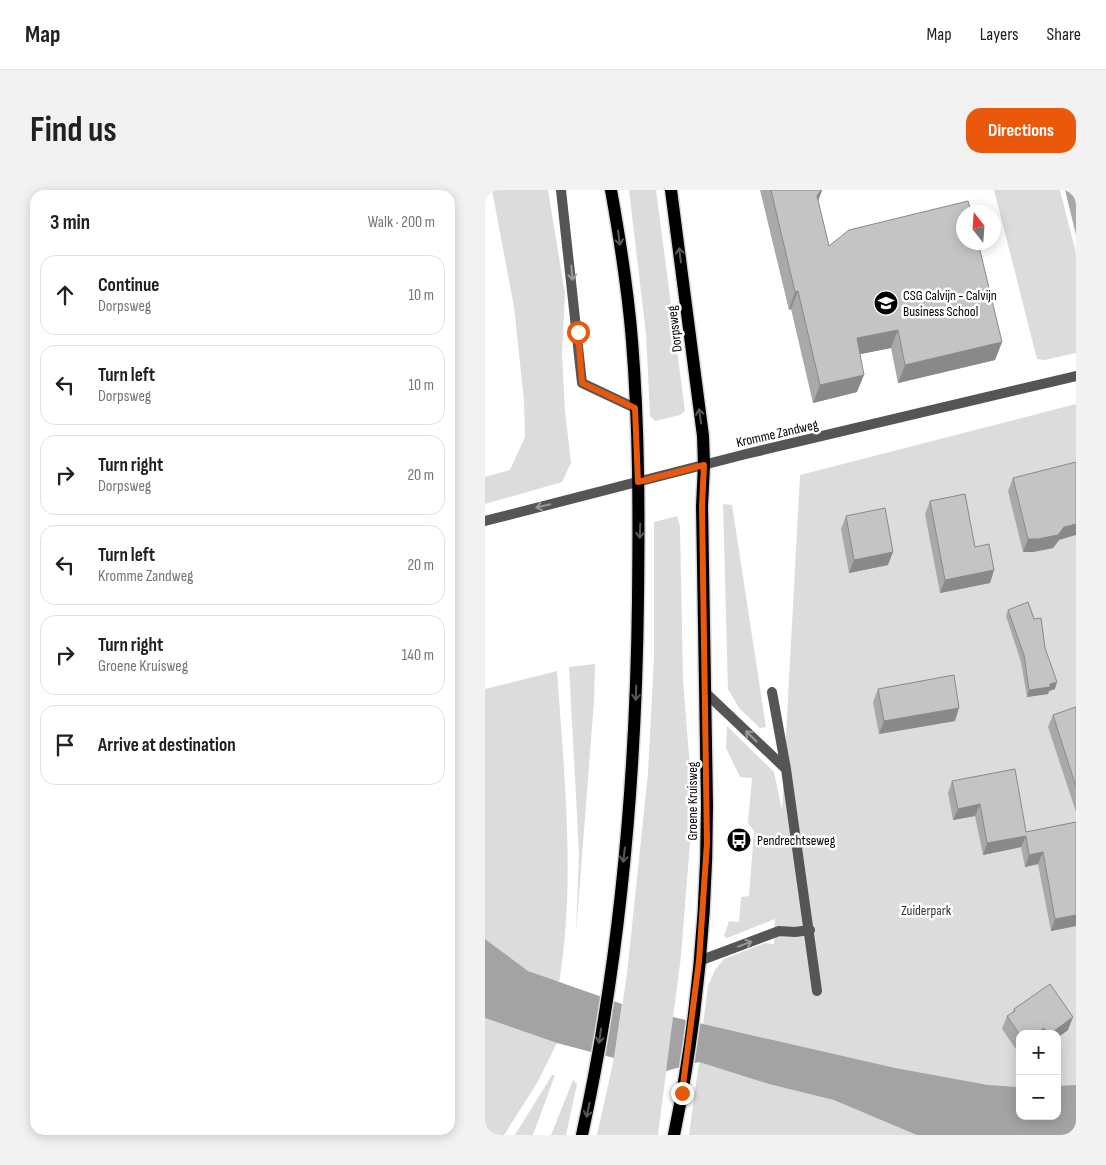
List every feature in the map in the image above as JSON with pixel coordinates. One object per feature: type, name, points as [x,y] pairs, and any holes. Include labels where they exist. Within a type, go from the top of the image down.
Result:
[{"type":"main road","points":[[582,1135],[593,1084],[607,988],[627,834],[634,750],[640,521],[629,310],[611,190]]},
{"type":"main road","name":"Dorpsweg","points":[[671,190],[703,436],[704,465]]},
{"type":"main road","name":"Groene Kruisweg","points":[[673,1135],[682,1093],[699,961],[707,843],[702,506],[704,465]]},
{"type":"street","points":[[561,190],[582,383],[635,408]]},
{"type":"street","name":"Kromme Zandweg","points":[[485,521],[704,465],[1076,376]]},
{"type":"street","points":[[772,692],[786,770],[810,930],[817,991]]},
{"type":"street","points":[[706,693],[786,770]]},
{"type":"street","points":[[699,961],[779,931],[795,932],[810,930]]},
{"type":"green space","points":[[492,190],[548,190],[565,294],[562,354],[565,411],[571,463],[562,482],[485,504],[485,477],[510,470],[525,437],[524,401],[514,307]]},
{"type":"green space","points":[[629,190],[656,190],[685,411],[680,415],[655,421],[650,416],[646,334]]},
{"type":"green space","points":[[994,190],[1060,190],[1076,253],[1076,353],[1044,360],[1037,359],[1001,218],[1001,205],[998,205]]},
{"type":"green space","name":"Zuiderpark","points":[[1076,404],[1076,1135],[689,1135],[699,1062],[767,1083],[769,1039],[703,1024],[708,986],[715,970],[724,959],[765,943],[774,944],[775,919],[727,938],[724,936],[729,921],[739,922],[741,897],[749,896],[754,831],[748,823],[752,778],[740,777],[726,748],[727,726],[774,772],[782,810],[800,475]]},
{"type":"green space","points":[[723,504],[732,505],[766,727],[760,728],[739,708],[728,689]]},
{"type":"green space","points":[[677,516],[680,526],[683,680],[693,805],[681,956],[658,1135],[597,1135],[614,1058],[627,974],[648,773],[654,657],[654,522]]},
{"type":"green space","points":[[595,664],[594,701],[576,934],[579,853],[569,667]]},
{"type":"green space","points":[[557,671],[568,866],[564,944],[559,983],[528,971],[485,939],[485,689]]},
{"type":"green space","points":[[485,1018],[557,1043],[537,1083],[504,1135],[485,1135]]},
{"type":"green space","points":[[552,1075],[555,1075],[533,1135],[515,1135]]},
{"type":"green space","points":[[573,1080],[577,1084],[566,1135],[551,1135]]},
{"type":"shaded area","points":[[485,939],[528,971],[622,1004],[614,1058],[557,1043],[485,1018]]},
{"type":"shaded area","points":[[673,1017],[895,1068],[988,1085],[1016,1087],[1016,1120],[1061,1120],[1061,1086],[1076,1085],[1076,1135],[917,1135],[834,1100],[769,1084],[699,1062],[666,1071]]},
{"type":"building","points":[[771,190],[821,190],[817,196],[829,246],[849,230],[968,201],[969,205],[956,205],[956,250],[980,250],[1002,342],[905,365],[898,330],[857,338],[864,375],[820,385],[798,291],[795,292]]},
{"type":"building","points":[[1076,462],[1076,524],[1064,527],[1058,535],[1028,539],[1013,478]]},
{"type":"building","points":[[965,494],[975,547],[989,544],[994,570],[945,580],[930,501]]},
{"type":"building","points":[[885,508],[893,552],[854,560],[846,516]]},
{"type":"building","points":[[1028,602],[1034,619],[1041,618],[1045,648],[1057,682],[1050,684],[1050,687],[1029,690],[1024,655],[1008,610]]},
{"type":"building","points":[[954,675],[959,708],[884,721],[878,689]]},
{"type":"building","points":[[1076,707],[1076,787],[1053,715]]},
{"type":"building","points":[[1015,769],[1026,832],[1076,822],[1076,915],[1055,919],[1043,852],[1029,855],[1026,836],[987,843],[980,804],[958,809],[952,781]]},
{"type":"building","points":[[1050,984],[1073,1017],[1055,1030],[1045,1030],[1044,1028],[1041,1030],[1017,1030],[1007,1016],[1015,1011],[1014,1009]]},
{"type":"place","name":"CSG Calvijn - Calvijn Business School","points":[[886,303]]},
{"type":"place","name":"Pendrechtseweg","points":[[739,840]]},
{"type":"route","points":[[578,332],[582,383],[635,408],[638,482],[704,465],[702,506],[707,843],[699,961],[682,1093]]}]
